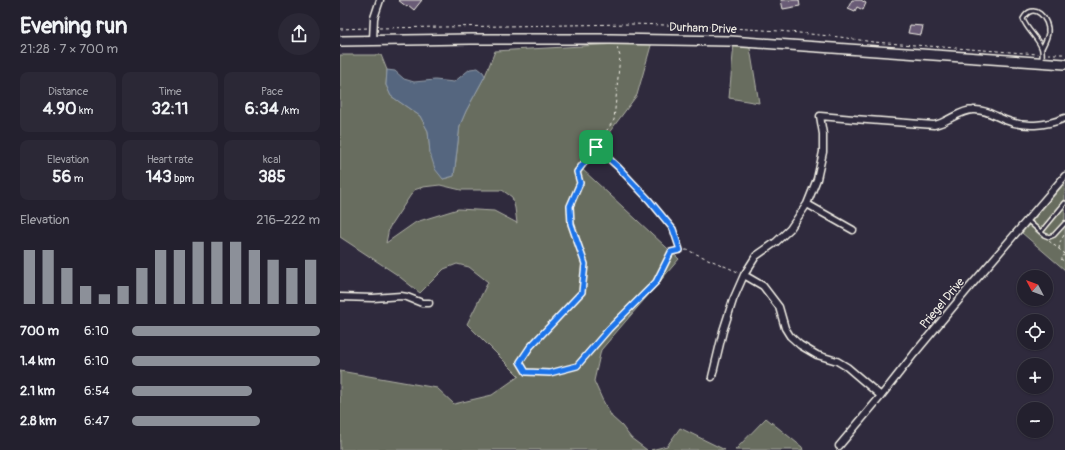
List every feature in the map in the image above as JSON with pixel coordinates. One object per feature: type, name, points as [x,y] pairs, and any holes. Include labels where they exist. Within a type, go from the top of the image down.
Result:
[{"type":"street","points":[[373,40],[374,18],[380,0]]},
{"type":"street","name":"Durham Drive","points":[[340,41],[618,39],[730,40],[1065,64]]},
{"type":"street","points":[[712,377],[723,331],[733,300],[744,275],[756,256],[776,242],[790,229],[807,204],[817,179],[823,152],[823,134],[820,116],[934,125],[959,113],[973,109],[988,112],[1006,121],[1028,125],[1056,122],[1065,118]]},
{"type":"street","name":"Priegel Drive","points":[[839,446],[939,324],[1065,176]]},
{"type":"street","points":[[807,204],[853,230]]},
{"type":"street","points":[[744,275],[763,286],[779,308],[785,328],[790,336],[800,345],[817,355],[837,361],[881,396]]},
{"type":"street","points":[[340,297],[373,298],[401,296],[422,303],[430,303]]},
{"type":"lane","points":[[1042,48],[1025,25],[1023,19],[1030,10],[1040,12],[1045,19],[1047,26],[1048,32],[1042,48],[1042,62]]},
{"type":"lane","points":[[1041,232],[1065,203]]},
{"type":"lane","points":[[1027,220],[1047,236],[1052,236],[1065,223]]},
{"type":"path","points":[[340,29],[371,28]]},
{"type":"path","points":[[618,39],[617,46],[620,56],[614,120],[577,172],[580,183],[570,206],[571,224],[585,264],[582,292],[530,347],[520,362],[526,372],[550,373],[577,366],[609,329],[656,282],[671,252],[687,250],[744,275]]},
{"type":"path","points":[[596,147],[618,167],[649,200],[673,229],[680,250]]},
{"type":"path","points":[[1059,249],[1060,242],[1065,235]]},
{"type":"path","points":[[1065,254],[1061,259],[1065,262]]},
{"type":"green space","points":[[652,42],[637,95],[582,169],[679,259],[601,350],[594,381],[612,417],[622,426],[631,438],[647,450],[340,450],[340,371],[437,388],[454,404],[492,395],[519,376],[467,324],[488,282],[469,267],[457,264],[444,269],[420,293],[396,274],[340,237],[340,55],[381,55],[387,70],[386,85],[391,96],[420,116],[428,131],[430,152],[443,179],[454,176],[460,125],[485,76],[495,51]],"holes":[[[440,185],[461,190],[502,190],[512,197],[517,223],[494,211],[458,209],[416,222],[386,243],[389,228],[414,190],[423,187]]]},
{"type":"green space","points":[[734,44],[750,48],[759,103],[729,98]]},
{"type":"green space","points":[[1065,183],[1065,270],[1022,233]]},
{"type":"green space","points":[[766,418],[802,447],[803,450],[735,450]]},
{"type":"green space","points":[[680,428],[725,450],[651,450],[667,446]]},
{"type":"water","points":[[478,68],[485,76],[460,125],[454,176],[443,179],[435,169],[430,153],[428,131],[420,116],[391,96],[386,85],[387,70],[395,71],[404,79],[414,82],[435,80],[454,82],[470,69]]},
{"type":"building","points":[[398,0],[422,0],[414,10]]},
{"type":"building","points":[[781,0],[799,0],[800,6],[783,9]]},
{"type":"building","points":[[852,0],[861,0],[866,3],[863,10],[857,7],[855,11],[848,8]]},
{"type":"building","points":[[910,25],[923,26],[921,35],[908,33]]},
{"type":"route","points":[[596,147],[618,167],[649,200],[673,229],[680,250],[671,252],[656,282],[592,347],[577,366],[550,373],[526,372],[520,362],[530,347],[582,292],[585,264],[571,224],[570,206],[580,183],[577,172],[596,147]]}]
